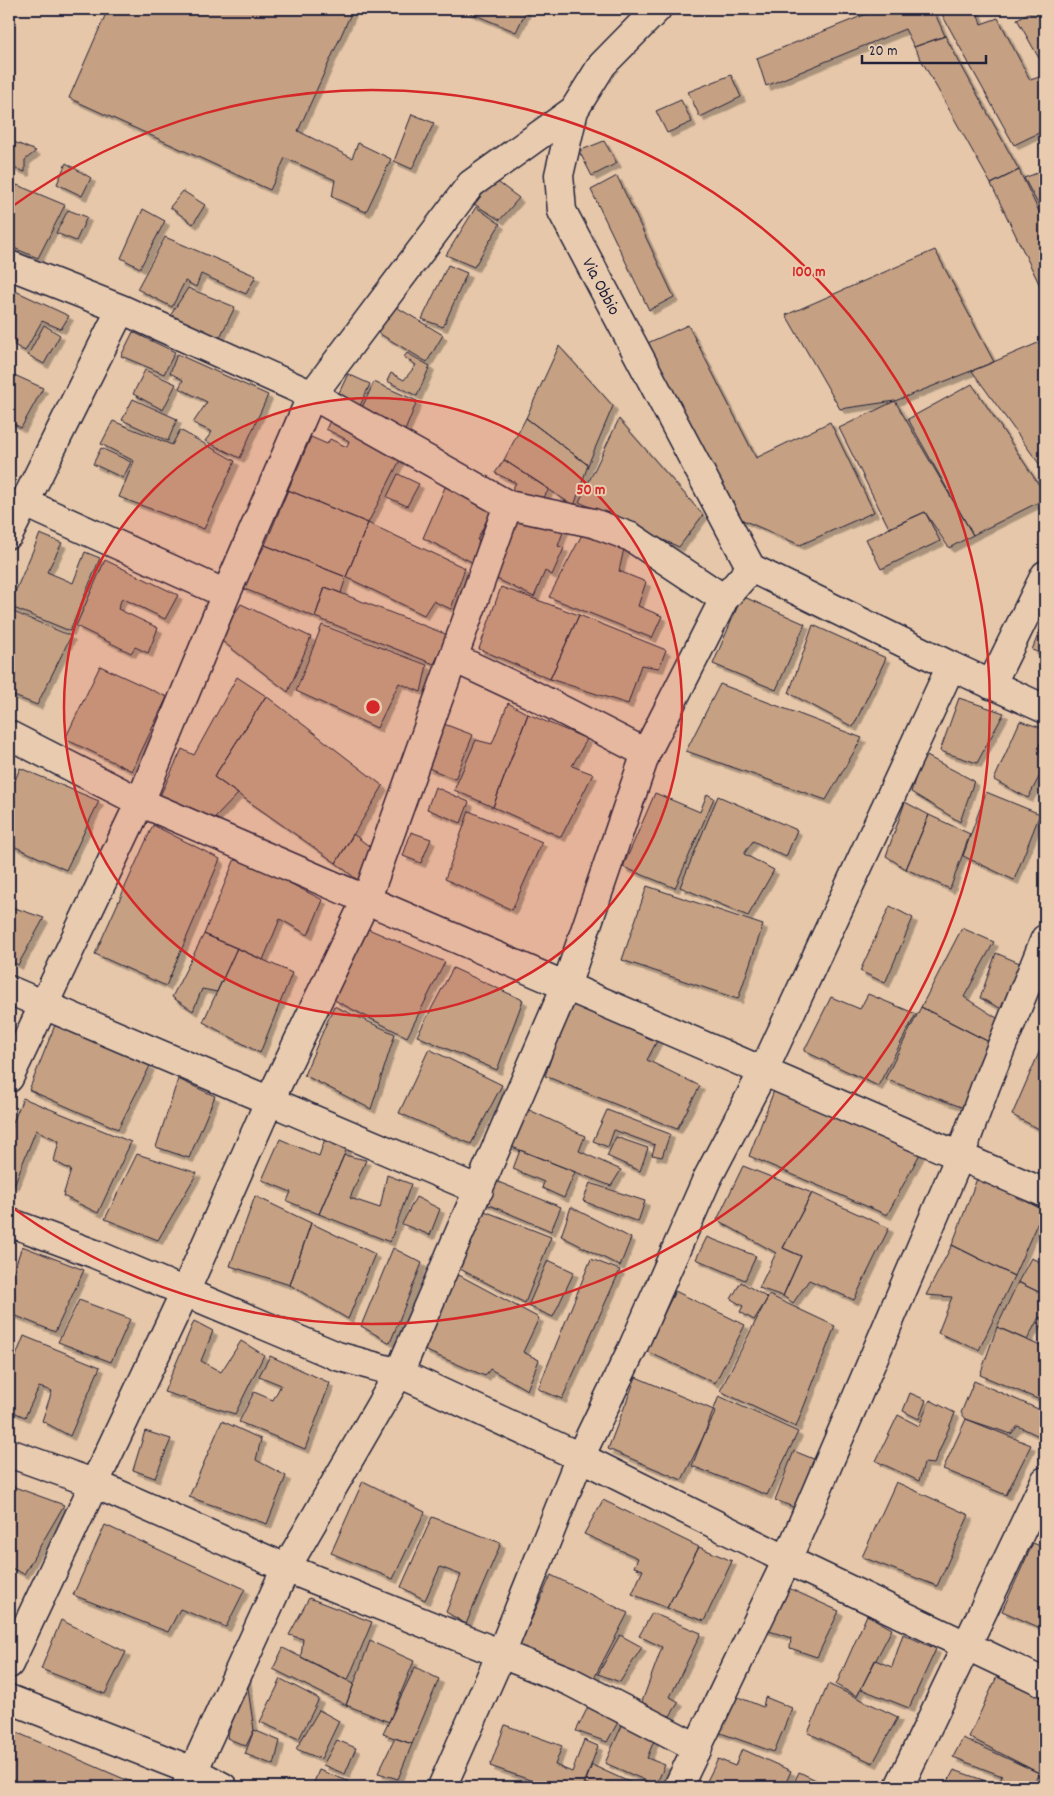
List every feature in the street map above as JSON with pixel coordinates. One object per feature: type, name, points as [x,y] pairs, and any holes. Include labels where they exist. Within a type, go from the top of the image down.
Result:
[{"type":"street","name":"Via Obbio","points":[[656,9],[602,65],[574,110],[559,175],[562,211],[751,568]]},
{"type":"street","points":[[9,1078],[140,802],[226,594],[312,395],[471,184],[574,110]]},
{"type":"street","points":[[9,265],[122,309],[312,395],[508,505],[593,523],[631,537],[724,599]]},
{"type":"street","points":[[9,534],[23,502],[122,309]]},
{"type":"street","points":[[23,502],[226,594]]},
{"type":"street","points":[[9,1664],[92,1483],[185,1292],[269,1102],[367,898],[508,505]]},
{"type":"street","points":[[189,1779],[286,1568],[399,1373],[566,986],[646,753],[724,599],[751,568],[951,666],[1045,709]]},
{"type":"street","points":[[991,685],[1045,575]]},
{"type":"street","points":[[454,658],[533,695],[646,753]]},
{"type":"street","points":[[442,1787],[501,1654],[580,1457],[633,1347],[707,1179],[763,1072],[951,666]]},
{"type":"street","points":[[9,735],[140,802],[367,898],[763,1072],[1045,1193]]},
{"type":"street","points":[[678,1787],[787,1560],[960,1156],[986,1085],[1045,939]]},
{"type":"street","points":[[9,990],[479,1190]]},
{"type":"street","points":[[9,1222],[95,1254],[337,1356],[399,1373],[580,1457],[787,1560],[967,1644],[1045,1683]]},
{"type":"street","points":[[9,1453],[92,1483],[286,1568],[568,1681],[698,1748]]},
{"type":"street","points":[[899,1787],[1045,1482]]},
{"type":"street","points":[[9,1699],[189,1779],[223,1787]]},
{"type":"building","points":[[108,9],[353,9],[298,131],[352,158],[358,143],[391,159],[366,212],[332,197],[335,180],[285,158],[270,190],[69,98]]},
{"type":"building","points":[[461,9],[527,9],[516,32]]},
{"type":"building","points":[[879,9],[933,9],[945,36],[914,47],[905,29],[766,86],[757,58]]},
{"type":"building","points":[[976,9],[981,24],[998,18],[1030,80],[1043,76],[1045,78],[1045,130],[1014,145],[940,11]]},
{"type":"building","points":[[1036,9],[1045,9],[1045,69],[1017,19]]},
{"type":"building","points":[[945,36],[1019,170],[991,184],[914,47]]},
{"type":"building","points":[[731,75],[741,97],[700,117],[688,92]]},
{"type":"building","points":[[681,100],[692,122],[667,133],[656,111]]},
{"type":"building","points":[[412,114],[434,123],[412,169],[394,161]]},
{"type":"building","points":[[9,140],[36,151],[25,160],[25,172],[9,166]]},
{"type":"building","points":[[604,141],[617,163],[592,176],[579,151]]},
{"type":"building","points":[[66,163],[91,178],[82,196],[57,184]]},
{"type":"building","points":[[1019,170],[1045,224],[1045,296],[991,184]]},
{"type":"building","points":[[1045,170],[1045,217],[1024,178]]},
{"type":"building","points":[[617,176],[674,297],[649,310],[591,190]]},
{"type":"building","points":[[495,180],[519,198],[500,220],[474,204]]},
{"type":"building","points":[[17,185],[65,205],[38,258],[9,246],[9,201]]},
{"type":"building","points":[[183,191],[205,205],[193,224],[170,207]]},
{"type":"building","points":[[476,207],[500,224],[474,267],[446,255]]},
{"type":"building","points":[[143,209],[165,221],[140,268],[121,258]]},
{"type":"building","points":[[68,210],[87,217],[76,241],[56,233]]},
{"type":"building","points":[[165,237],[256,276],[246,294],[201,274],[196,287],[185,281],[172,307],[137,289]]},
{"type":"building","points":[[935,250],[994,362],[895,401],[840,409],[786,315]]},
{"type":"building","points":[[448,265],[467,273],[443,327],[422,319]]},
{"type":"building","points":[[9,288],[69,316],[61,329],[42,321],[25,351],[14,345],[16,342],[9,339]]},
{"type":"building","points":[[188,288],[235,307],[219,339],[170,316]]},
{"type":"building","points":[[393,305],[443,335],[427,362],[375,331]]},
{"type":"building","points":[[44,325],[60,335],[44,364],[28,355]]},
{"type":"building","points":[[688,325],[756,458],[830,422],[874,512],[800,545],[729,514],[643,345]]},
{"type":"building","points":[[133,332],[175,352],[164,374],[121,356]]},
{"type":"building","points":[[1045,340],[1045,472],[972,371]]},
{"type":"building","points":[[559,346],[613,406],[588,465],[526,418]]},
{"type":"building","points":[[407,353],[430,366],[417,396],[387,381],[391,373],[404,380],[416,365],[404,357]]},
{"type":"building","points":[[177,354],[268,395],[240,458],[205,441],[212,432],[193,423],[207,402],[179,388],[183,380],[170,373]]},
{"type":"building","points":[[145,370],[176,384],[163,410],[133,394]]},
{"type":"building","points":[[10,373],[43,388],[21,428],[9,421]]},
{"type":"building","points":[[348,374],[370,384],[359,408],[337,397]]},
{"type":"building","points":[[374,382],[417,401],[404,433],[360,412]]},
{"type":"building","points":[[972,384],[1045,494],[1045,499],[973,535],[908,419]]},
{"type":"building","points":[[133,399],[177,419],[168,441],[122,420]]},
{"type":"building","points":[[895,401],[973,535],[949,548],[925,512],[889,528],[839,428]]},
{"type":"building","points":[[526,418],[588,465],[574,506],[504,460]]},
{"type":"building","points":[[619,419],[703,515],[679,547],[579,502]]},
{"type":"building","points":[[113,421],[172,445],[180,430],[235,461],[204,529],[119,497],[134,461],[101,444]]},
{"type":"building","points":[[330,421],[402,456],[368,523],[288,490],[311,437],[327,444],[330,439],[347,447],[349,441],[326,429]]},
{"type":"building","points":[[101,448],[131,462],[123,478],[93,464]]},
{"type":"building","points":[[504,460],[549,489],[536,510],[509,494],[516,483],[495,473]]},
{"type":"building","points":[[398,474],[419,484],[407,506],[387,497]]},
{"type":"building","points":[[446,485],[496,501],[477,540],[486,545],[476,564],[423,538]]},
{"type":"building","points":[[288,490],[368,523],[346,577],[265,545]]},
{"type":"building","points":[[518,511],[564,529],[558,546],[564,548],[552,575],[545,571],[534,597],[491,576]]},
{"type":"building","points":[[925,512],[940,541],[881,569],[866,539]]},
{"type":"building","points":[[368,523],[465,568],[451,609],[433,601],[424,615],[346,577]]},
{"type":"building","points":[[585,529],[625,544],[619,571],[646,582],[638,606],[662,616],[652,638],[549,597]]},
{"type":"building","points":[[40,534],[62,543],[47,572],[73,583],[85,552],[100,558],[70,631],[9,606]]},
{"type":"building","points":[[265,545],[346,577],[341,593],[325,587],[315,617],[242,588]]},
{"type":"building","points":[[105,560],[178,595],[165,619],[122,598],[118,609],[158,628],[148,653],[135,647],[131,653],[76,626]]},
{"type":"building","points":[[325,587],[448,635],[434,664],[315,617]]},
{"type":"building","points":[[501,587],[579,615],[550,679],[479,649]]},
{"type":"building","points":[[742,596],[805,624],[776,690],[713,664]]},
{"type":"building","points":[[241,604],[311,637],[288,692],[218,638]]},
{"type":"building","points":[[9,610],[71,636],[37,705],[9,694]]},
{"type":"building","points":[[579,615],[666,650],[659,668],[641,665],[628,704],[550,679]]},
{"type":"building","points":[[1045,617],[1045,655],[1032,650]]},
{"type":"building","points":[[322,625],[427,665],[421,692],[399,683],[377,728],[296,691]]},
{"type":"building","points":[[813,625],[886,658],[853,727],[789,693]]},
{"type":"building","points":[[100,666],[167,697],[132,771],[65,739]]},
{"type":"building","points":[[237,677],[266,696],[214,777],[238,794],[215,818],[159,798],[182,749],[194,755]]},
{"type":"building","points":[[720,684],[862,738],[826,800],[686,751]]},
{"type":"building","points":[[266,696],[383,786],[336,863],[214,777]]},
{"type":"building","points":[[959,698],[1004,713],[977,763],[940,751]]},
{"type":"building","points":[[508,703],[528,714],[493,807],[454,790],[476,740],[492,744]]},
{"type":"building","points":[[528,714],[587,739],[572,766],[593,774],[561,837],[493,807]]},
{"type":"building","points":[[1020,721],[1045,729],[1038,750],[1045,752],[1045,766],[1028,798],[994,780]]},
{"type":"building","points":[[444,724],[473,735],[455,779],[426,767]]},
{"type":"building","points":[[923,754],[974,781],[960,822],[911,792]]},
{"type":"building","points":[[20,768],[99,801],[66,870],[9,844],[9,795]]},
{"type":"building","points":[[435,787],[469,802],[461,823],[427,809]]},
{"type":"building","points":[[986,792],[1040,814],[1014,880],[963,856]]},
{"type":"building","points":[[655,793],[700,812],[707,794],[714,798],[675,888],[623,867]]},
{"type":"building","points":[[718,796],[797,830],[786,857],[753,841],[744,854],[774,870],[748,916],[680,887]]},
{"type":"building","points":[[905,802],[929,815],[906,869],[886,856]]},
{"type":"building","points":[[469,811],[542,842],[512,910],[445,879]]},
{"type":"building","points":[[929,815],[970,834],[950,889],[906,869]]},
{"type":"building","points":[[153,825],[220,859],[166,986],[95,954]]},
{"type":"building","points":[[411,832],[431,839],[421,863],[403,856]]},
{"type":"building","points":[[353,834],[381,855],[360,882],[336,863]]},
{"type":"building","points":[[236,856],[323,900],[308,935],[280,919],[263,960],[204,934]]},
{"type":"building","points":[[647,886],[763,925],[738,999],[622,960]]},
{"type":"building","points":[[9,906],[44,918],[18,965],[9,960]]},
{"type":"building","points":[[890,906],[913,918],[885,983],[860,971]]},
{"type":"building","points":[[366,928],[445,962],[407,1037],[334,1000]]},
{"type":"building","points":[[962,928],[994,942],[964,997],[1000,1020],[995,1045],[921,1007]]},
{"type":"building","points":[[204,934],[237,948],[217,992],[202,989],[193,1011],[172,997]]},
{"type":"building","points":[[237,948],[292,973],[260,1053],[203,1022]]},
{"type":"building","points":[[996,953],[1022,964],[1004,1010],[980,998]]},
{"type":"building","points":[[453,968],[523,1000],[497,1070],[417,1036]]},
{"type":"building","points":[[868,994],[916,1014],[878,1086],[804,1051],[831,997],[860,1009]]},
{"type":"building","points":[[570,1003],[659,1037],[647,1060],[700,1086],[677,1129],[545,1076]]},
{"type":"building","points":[[334,1006],[395,1034],[371,1109],[304,1075]]},
{"type":"building","points":[[921,1007],[995,1045],[964,1108],[885,1079]]},
{"type":"building","points":[[55,1025],[150,1066],[118,1129],[29,1090]]},
{"type":"building","points":[[1041,1048],[1045,1050],[1045,1132],[1012,1115]]},
{"type":"building","points":[[429,1049],[502,1085],[471,1144],[399,1113]]},
{"type":"building","points":[[178,1079],[215,1096],[189,1158],[156,1147]]},
{"type":"building","points":[[775,1088],[922,1150],[887,1215],[749,1156]]},
{"type":"building","points":[[23,1098],[131,1142],[98,1213],[63,1196],[71,1170],[54,1161],[59,1141],[36,1130],[14,1185],[9,1182],[9,1132]]},
{"type":"building","points":[[525,1108],[585,1136],[579,1151],[621,1170],[611,1186],[507,1145]]},
{"type":"building","points":[[607,1110],[670,1134],[662,1157],[652,1155],[655,1145],[614,1130],[608,1147],[593,1141]]},
{"type":"building","points":[[616,1137],[648,1148],[640,1171],[607,1156]]},
{"type":"building","points":[[280,1139],[319,1156],[325,1139],[347,1148],[319,1214],[287,1201],[291,1192],[262,1180]]},
{"type":"building","points":[[520,1150],[575,1172],[564,1198],[542,1188],[544,1182],[513,1169]]},
{"type":"building","points":[[137,1154],[197,1173],[158,1240],[105,1219]]},
{"type":"building","points":[[344,1155],[366,1160],[350,1198],[380,1208],[387,1175],[411,1184],[390,1242],[319,1214]]},
{"type":"building","points":[[743,1166],[812,1193],[783,1248],[801,1256],[783,1296],[759,1288],[776,1253],[717,1220]]},
{"type":"building","points":[[978,1176],[1043,1210],[1014,1276],[952,1245]]},
{"type":"building","points":[[493,1180],[561,1207],[551,1231],[482,1202]]},
{"type":"building","points":[[590,1183],[645,1201],[638,1222],[583,1201]]},
{"type":"building","points":[[812,1193],[889,1228],[854,1300],[809,1280],[793,1303],[783,1296],[801,1256],[783,1248]]},
{"type":"building","points":[[255,1196],[311,1223],[290,1285],[230,1266]]},
{"type":"building","points":[[416,1197],[440,1209],[430,1235],[402,1224]]},
{"type":"building","points":[[571,1207],[631,1238],[620,1266],[561,1236]]},
{"type":"building","points":[[482,1210],[551,1237],[525,1303],[460,1269]]},
{"type":"building","points":[[311,1223],[375,1254],[348,1319],[290,1285]]},
{"type":"building","points":[[707,1237],[756,1256],[745,1280],[696,1259]]},
{"type":"building","points":[[952,1245],[1014,1276],[979,1350],[938,1333],[952,1297],[926,1295]]},
{"type":"building","points":[[22,1246],[84,1270],[55,1332],[9,1313],[9,1285]]},
{"type":"building","points":[[393,1248],[422,1263],[390,1343],[361,1326]]},
{"type":"building","points":[[1031,1258],[1045,1264],[1045,1295],[1018,1282]]},
{"type":"building","points":[[591,1259],[620,1270],[562,1399],[538,1389]]},
{"type":"building","points":[[548,1260],[574,1272],[553,1317],[528,1306]]},
{"type":"building","points":[[455,1273],[539,1318],[523,1352],[539,1360],[527,1390],[490,1369],[485,1376],[424,1350]]},
{"type":"building","points":[[741,1282],[768,1298],[754,1320],[740,1312],[743,1306],[731,1299]]},
{"type":"building","points":[[1018,1282],[1045,1295],[1045,1321],[1039,1317],[1027,1340],[997,1327]]},
{"type":"building","points":[[675,1291],[745,1325],[715,1383],[646,1351]]},
{"type":"building","points":[[769,1295],[835,1326],[796,1427],[720,1391]]},
{"type":"building","points":[[79,1300],[130,1319],[111,1362],[58,1342]]},
{"type":"building","points":[[194,1321],[213,1331],[201,1361],[221,1372],[241,1341],[264,1355],[235,1414],[164,1392]]},
{"type":"building","points":[[997,1327],[1045,1348],[1045,1402],[980,1375]]},
{"type":"building","points":[[24,1336],[100,1367],[70,1436],[42,1421],[52,1391],[39,1387],[25,1417],[9,1410],[9,1373]]},
{"type":"building","points":[[270,1356],[330,1383],[305,1449],[239,1422],[254,1392],[273,1400],[281,1385],[259,1376]]},
{"type":"building","points":[[636,1377],[716,1411],[682,1480],[608,1449]]},
{"type":"building","points":[[974,1381],[1045,1412],[1045,1439],[1018,1426],[1011,1434],[966,1419],[961,1413]]},
{"type":"building","points":[[910,1393],[926,1400],[919,1419],[903,1411]]},
{"type":"building","points":[[719,1396],[798,1432],[767,1495],[692,1466]]},
{"type":"building","points":[[930,1400],[955,1413],[934,1464],[924,1463],[919,1481],[876,1461],[898,1415],[919,1426]]},
{"type":"building","points":[[966,1419],[1031,1445],[1006,1495],[943,1469]]},
{"type":"building","points":[[222,1421],[261,1439],[256,1460],[286,1476],[267,1524],[189,1497]]},
{"type":"building","points":[[145,1431],[171,1439],[155,1478],[133,1470]]},
{"type":"building","points":[[794,1451],[816,1460],[796,1508],[775,1500]]},
{"type":"building","points":[[363,1481],[425,1512],[393,1579],[331,1553]]},
{"type":"building","points":[[896,1482],[969,1515],[937,1586],[862,1557]]},
{"type":"building","points":[[9,1485],[64,1505],[24,1574],[9,1567]]},
{"type":"building","points":[[603,1500],[699,1547],[667,1608],[632,1594],[643,1570],[634,1567],[638,1558],[584,1534]]},
{"type":"building","points":[[432,1517],[501,1543],[466,1624],[446,1612],[461,1575],[440,1567],[425,1600],[401,1587]]},
{"type":"building","points":[[105,1525],[245,1589],[226,1627],[180,1609],[168,1632],[73,1595]]},
{"type":"building","points":[[1033,1543],[1045,1548],[1045,1630],[1002,1611]]},
{"type":"building","points":[[699,1547],[732,1561],[704,1621],[667,1608]]},
{"type":"building","points":[[551,1575],[628,1613],[591,1684],[517,1652]]},
{"type":"building","points":[[784,1586],[839,1611],[817,1657],[790,1648],[791,1638],[763,1629]]},
{"type":"building","points":[[309,1598],[372,1622],[348,1680],[301,1657],[303,1639],[289,1635]]},
{"type":"building","points":[[652,1613],[701,1633],[670,1697],[679,1702],[670,1716],[640,1707],[662,1647],[639,1636]]},
{"type":"building","points":[[867,1615],[892,1629],[857,1696],[836,1685]]},
{"type":"building","points":[[61,1620],[126,1652],[105,1694],[41,1669]]},
{"type":"building","points":[[903,1634],[936,1649],[909,1708],[861,1689],[875,1660],[892,1667]]},
{"type":"building","points":[[620,1635],[642,1647],[620,1682],[598,1674]]},
{"type":"building","points":[[370,1641],[414,1661],[389,1722],[346,1705]]},
{"type":"building","points":[[283,1648],[354,1684],[346,1705],[273,1669]]},
{"type":"building","points":[[415,1667],[439,1679],[412,1744],[383,1734]]},
{"type":"building","points":[[999,1672],[1045,1694],[1045,1759],[1039,1773],[969,1737]]},
{"type":"building","points":[[246,1675],[254,1730],[246,1746],[227,1738]]},
{"type":"building","points":[[281,1679],[319,1699],[299,1739],[260,1722]]},
{"type":"building","points":[[828,1684],[898,1717],[873,1763],[808,1733]]},
{"type":"building","points":[[733,1695],[763,1707],[765,1697],[792,1708],[774,1752],[715,1731]]},
{"type":"building","points":[[591,1701],[623,1713],[607,1742],[576,1731]]},
{"type":"building","points":[[319,1710],[339,1721],[321,1759],[296,1749]]},
{"type":"building","points":[[625,1719],[657,1733],[647,1758],[665,1765],[656,1785],[605,1763]]},
{"type":"building","points":[[505,1725],[562,1746],[555,1765],[572,1772],[584,1740],[598,1746],[583,1787],[550,1787],[490,1766]]},
{"type":"building","points":[[11,1730],[131,1782],[129,1787],[9,1787],[9,1735]]},
{"type":"building","points":[[254,1730],[280,1741],[274,1765],[245,1754]]},
{"type":"building","points":[[395,1738],[412,1744],[398,1779],[378,1773]]},
{"type":"building","points":[[963,1738],[1039,1773],[1032,1787],[998,1787],[1002,1776],[953,1757]]},
{"type":"building","points":[[337,1740],[356,1748],[345,1774],[323,1765]]},
{"type":"building","points":[[742,1749],[791,1771],[784,1787],[721,1787],[707,1781],[718,1759],[735,1766]]},
{"type":"building","points":[[592,1765],[640,1787],[594,1787],[585,1783]]},
{"type":"building","points":[[319,1770],[348,1781],[344,1787],[312,1787]]},
{"type":"building","points":[[954,1770],[983,1780],[978,1787],[945,1787]]},
{"type":"building","points":[[799,1772],[831,1787],[792,1787]]},
{"type":"building","points":[[983,1780],[998,1787],[978,1787]]}]
